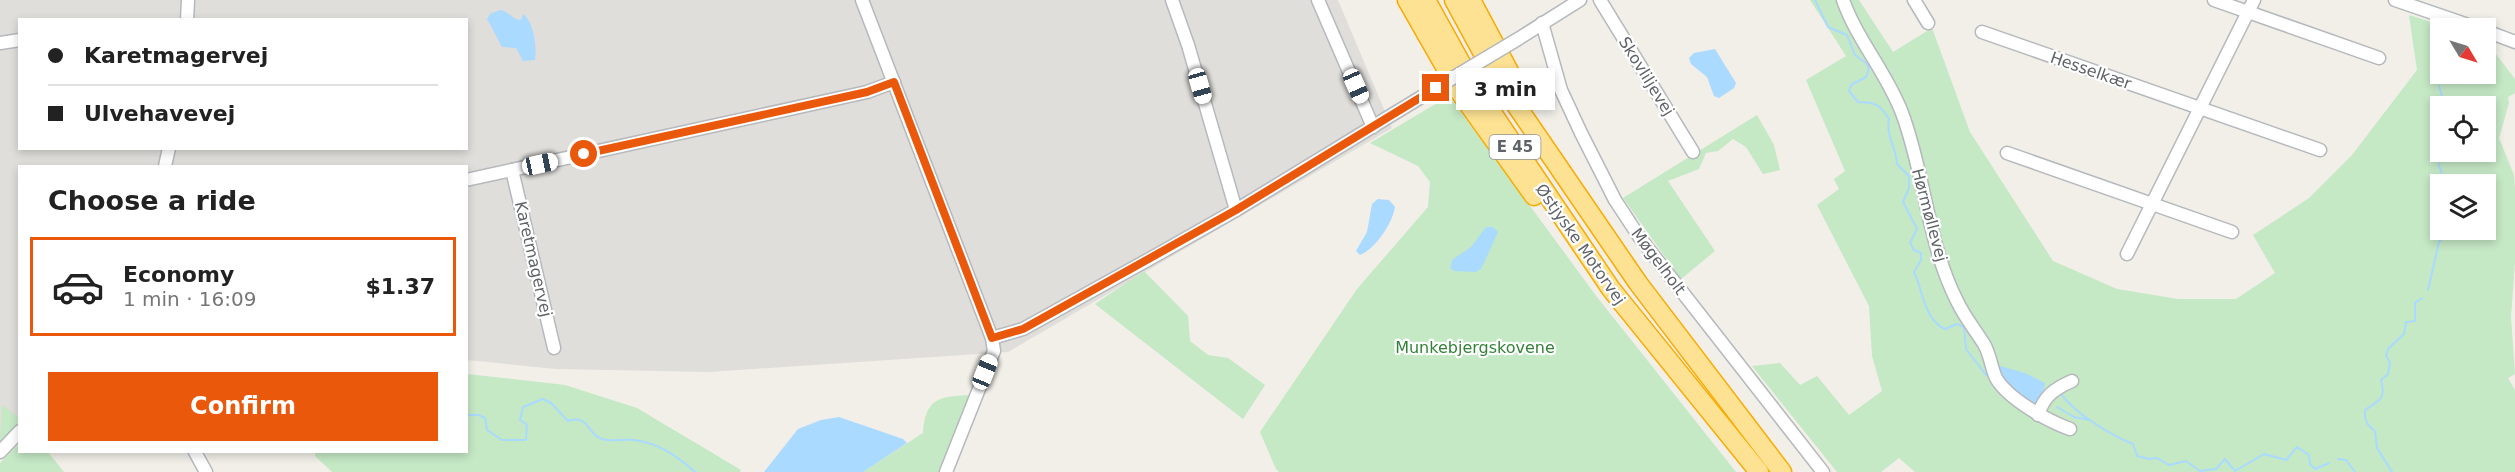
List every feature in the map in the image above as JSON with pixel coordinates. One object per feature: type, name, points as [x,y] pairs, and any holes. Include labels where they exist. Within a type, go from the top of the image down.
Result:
[{"type":"highway","points":[[1407,0],[1459,92],[1595,278],[1611,289]]},
{"type":"highway","name":"Østjyske Motorvej","points":[[1426,0],[1472,83],[1611,289],[1759,472]]},
{"type":"highway","name":"Østjyske Motorvej","points":[[1454,0],[1492,70],[1638,283],[1782,472]]},
{"type":"highway","points":[[1471,0],[1486,32],[1553,147],[1577,195]]},
{"type":"street","points":[[187,18],[188,0]]},
{"type":"street","points":[[862,0],[992,338],[994,351],[946,472]]},
{"type":"street","points":[[1172,0],[1188,45],[1236,210]]},
{"type":"street","points":[[1318,0],[1373,127]]},
{"type":"street","points":[[992,338],[1023,329],[1236,210],[1580,0]]},
{"type":"street","name":"Skovliljevej","points":[[1600,0],[1693,152]]},
{"type":"street","name":"Hørmøllevej","points":[[1843,0],[1858,33],[1897,100],[1905,122],[1931,226],[1957,301],[1985,346],[1996,378],[2038,415],[2070,429]]},
{"type":"street","points":[[1914,0],[1928,23]]},
{"type":"street","points":[[2214,0],[2379,58]]},
{"type":"street","points":[[2127,254],[2254,0]]},
{"type":"street","points":[[2395,0],[2448,18]]},
{"type":"street","name":"Møgelholt","points":[[1542,23],[1562,90],[1581,133],[1616,200],[1640,238],[1823,472]]},
{"type":"street","name":"Hesselkær","points":[[1982,32],[2320,150]]},
{"type":"street","points":[[2496,35],[2515,42]]},
{"type":"street","points":[[0,43],[18,40]]},
{"type":"street","points":[[468,180],[867,92],[894,82]]},
{"type":"street","points":[[165,165],[169,150]]},
{"type":"street","points":[[2007,153],[2232,232]]},
{"type":"street","name":"Karetmagervej","points":[[512,170],[554,348]]},
{"type":"street","points":[[2038,415],[2042,403],[2052,390],[2072,381]]},
{"type":"street","points":[[0,452],[18,433]]},
{"type":"street","points":[[196,453],[206,472]]},
{"type":"shaded area","points":[[0,0],[1338,0],[1392,128],[1008,352],[709,372],[556,369],[468,360],[468,165],[18,165],[18,425],[0,445]]},
{"type":"green space","points":[[1810,0],[1859,0],[1893,52],[1932,28],[1970,132],[2053,261],[2117,289],[2178,299],[2236,299],[2275,273],[2253,235],[2309,198],[2352,155],[2417,70],[2409,15],[2430,22],[2430,84],[2496,84],[2496,54],[2515,79],[2515,93],[2508,97],[2509,103],[2499,138],[2514,175],[2515,189],[2515,262],[2511,317],[2515,374],[2508,378],[2515,390],[2515,472],[1915,472],[1899,458],[1881,472],[1837,472],[1752,366],[1780,363],[1800,385],[1817,376],[1849,415],[1882,391],[1872,356],[1869,306],[1817,205],[1839,189],[1834,179],[1845,171],[1806,80],[1846,56]]},
{"type":"green space","name":"Munkebjergskovene","points":[[1449,96],[1597,297],[1736,472],[1279,472],[1276,469],[1260,432],[1357,289],[1428,207],[1430,182],[1418,166],[1370,143]]},
{"type":"green space","points":[[1757,115],[1774,145],[1780,170],[1763,174],[1746,147],[1733,139],[1718,151],[1706,153],[1699,169],[1668,181],[1715,251],[1681,279],[1623,198]]},
{"type":"green space","points":[[1144,271],[1188,316],[1190,341],[1208,355],[1228,358],[1265,385],[1243,419],[1095,304]]},
{"type":"green space","points":[[468,374],[565,385],[637,408],[741,470],[740,472],[332,472],[315,456],[315,453],[468,453]]},
{"type":"green space","points":[[972,395],[942,472],[863,472],[923,433],[927,412],[936,401],[951,396]]},
{"type":"green space","points":[[2,405],[18,417],[18,424],[0,442]]},
{"type":"green space","points":[[18,445],[18,453],[49,453],[64,472],[0,472],[0,463]]},
{"type":"water","points":[[500,10],[518,20],[521,20],[523,14],[527,18],[534,35],[535,60],[523,61],[516,48],[502,47],[487,19],[490,14]]},
{"type":"water","points":[[1715,49],[1736,83],[1734,88],[1719,98],[1714,96],[1707,77],[1691,64],[1689,58],[1694,53]]},
{"type":"water","points":[[1378,199],[1389,200],[1395,207],[1393,214],[1387,228],[1377,241],[1360,255],[1356,251],[1367,232],[1372,204]]},
{"type":"water","points":[[1486,227],[1493,227],[1498,232],[1481,269],[1476,272],[1454,271],[1450,268],[1452,260],[1471,247]]},
{"type":"water","points":[[2000,366],[2025,373],[2045,383],[2042,396],[2035,403],[2018,395],[2000,374],[1997,369]]},
{"type":"water","points":[[839,417],[903,439],[907,443],[863,472],[764,472],[798,429],[821,420]]},
{"type":"waterway","points":[[1815,0],[1828,27],[1847,35],[1855,55],[1869,68],[1866,77],[1851,85],[1849,91],[1858,102],[1872,103],[1879,107],[1889,119],[1889,132],[1897,164],[1909,176],[1909,188],[1903,202],[1917,229],[1910,243],[1914,250],[1921,253],[1921,260],[1914,272],[1928,312],[1938,325],[1945,329],[1957,324],[1964,327],[1966,349],[1986,375],[1990,376]]},
{"type":"waterway","points":[[2439,86],[2442,96]]},
{"type":"waterway","points":[[2439,162],[2442,174]]},
{"type":"waterway","points":[[2428,290],[2441,240]]},
{"type":"waterway","points":[[2392,472],[2377,448],[2375,431],[2367,422],[2365,410],[2381,398],[2383,391],[2381,380],[2388,374],[2390,362],[2386,356],[2388,349],[2404,334],[2406,322],[2415,321],[2415,303],[2422,298]]},
{"type":"waterway","points":[[2061,393],[2066,400],[2093,422],[2133,444],[2137,456],[2157,458],[2169,465],[2186,461],[2200,471],[2216,469],[2225,459],[2235,471],[2264,454],[2286,460],[2297,447],[2309,455],[2310,464],[2315,469],[2329,463]]},
{"type":"waterway","points":[[468,415],[479,415],[485,418],[487,430],[502,440],[526,440],[527,425],[520,420],[523,407],[543,399],[551,403],[568,421],[584,422],[597,437],[652,444],[674,456],[695,472]]},
{"type":"waterway","points":[[2057,407],[2074,417],[2090,420]]},
{"type":"waterway","points":[[2338,459],[2346,460],[2355,472]]},
{"type":"route","points":[[584,154],[867,92],[894,82],[992,338],[1023,329],[1236,210],[1436,88]]}]
